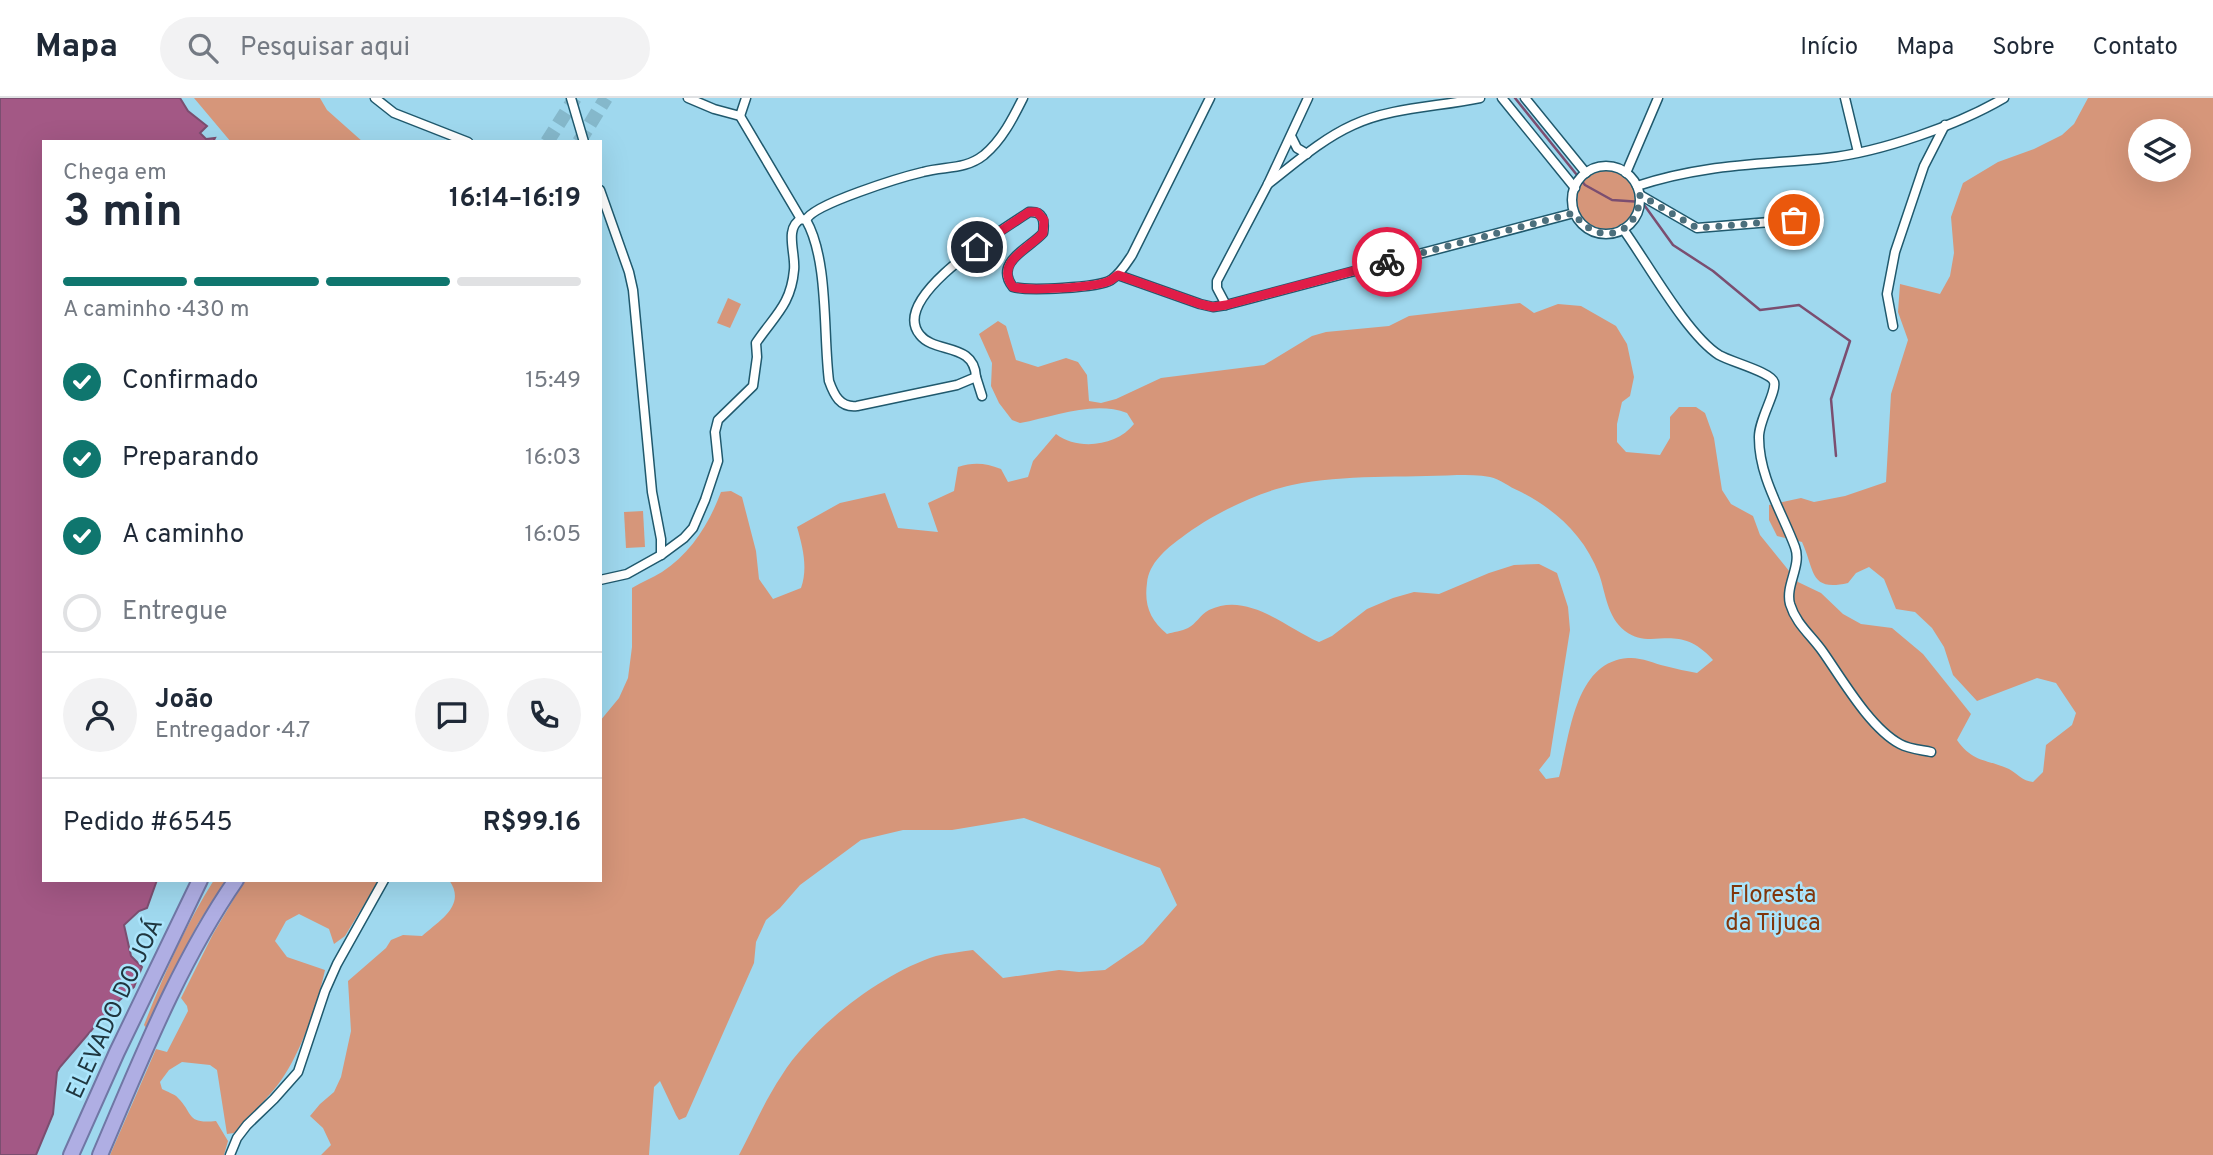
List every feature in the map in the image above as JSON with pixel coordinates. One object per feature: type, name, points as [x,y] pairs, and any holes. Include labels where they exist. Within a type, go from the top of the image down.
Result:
[{"type":"highway","name":"ELEVADO DO JOÁ","points":[[71,1155],[128,1029],[200,882]]},
{"type":"highway","name":"ELEVADO DO JOÁ","points":[[78,1155],[200,882]]},
{"type":"highway","points":[[100,1155],[191,954],[235,882]]},
{"type":"street","points":[[375,98],[394,113],[463,140]]},
{"type":"street","points":[[571,98],[583,140]]},
{"type":"street","points":[[688,98],[713,109],[740,116],[815,238],[821,275],[830,381],[834,395],[841,403],[857,406],[957,385],[976,377]]},
{"type":"street","points":[[740,116],[746,98]]},
{"type":"street","points":[[602,580],[627,574],[661,555],[693,528],[718,461],[715,432],[718,420],[752,386],[757,343],[778,316],[791,286],[795,257],[792,227],[825,205],[926,171],[969,165],[984,156],[997,142],[1023,98]]},
{"type":"street","points":[[982,396],[972,361],[919,335],[914,316],[919,301],[947,270],[1029,212],[1037,212],[1044,220],[1043,233],[1009,264],[1007,273],[1013,287],[1036,289],[1108,282],[1118,275],[1132,255],[1210,98]]},
{"type":"street","points":[[1226,305],[1217,288],[1217,281],[1268,184],[1308,98]]},
{"type":"street","points":[[1268,184],[1335,135],[1369,119],[1480,98]]},
{"type":"street","points":[[1502,98],[1575,186]]},
{"type":"street","points":[[1525,98],[1585,174]]},
{"type":"street","points":[[1626,173],[1658,98]]},
{"type":"street","points":[[1845,98],[1858,152]]},
{"type":"street","points":[[1638,191],[1690,171],[1830,158],[1858,152],[1945,125],[2004,98]]},
{"type":"street","points":[[1893,326],[1887,294],[1895,252],[1924,166],[1945,125]]},
{"type":"street","points":[[1291,135],[1297,148],[1307,154]]},
{"type":"street","points":[[1638,191],[1639,205],[1636,215],[1623,229],[1612,233],[1590,230],[1580,223],[1574,213],[1572,196],[1575,186],[1585,174],[1602,167],[1610,167],[1626,173],[1638,191],[1697,228],[1818,218]]},
{"type":"street","points":[[602,197],[633,290],[652,492],[661,539],[661,555]]},
{"type":"street","points":[[1118,275],[1213,307],[1574,213]]},
{"type":"street","points":[[1623,229],[1686,321],[1712,350],[1728,360],[1769,374],[1774,381],[1760,422],[1759,438],[1777,509],[1797,550],[1789,596],[1798,623],[1821,649],[1853,697],[1884,732],[1901,745],[1931,752]]},
{"type":"street","points":[[230,1155],[237,1138],[247,1125],[275,1099],[298,1072],[333,973],[383,882]]},
{"type":"green space","points":[[194,98],[320,98],[327,110],[361,140],[229,140]]},
{"type":"green space","name":"Floresta da Tijuca","points":[[2088,98],[2213,98],[2213,1155],[739,1155],[770,1094],[795,1057],[850,1004],[893,975],[936,956],[973,950],[1003,978],[1059,970],[1105,970],[1143,944],[1177,905],[1160,868],[1024,818],[952,830],[903,830],[861,840],[800,885],[766,920],[756,942],[754,963],[686,1117],[679,1120],[660,1081],[654,1087],[649,1155],[321,1155],[331,1145],[323,1128],[310,1116],[334,1092],[341,1077],[351,1031],[348,981],[386,948],[391,940],[403,935],[422,936],[443,918],[455,897],[450,882],[602,882],[602,719],[619,698],[628,678],[632,647],[632,588],[662,572],[682,556],[705,526],[721,492],[731,491],[742,497],[756,551],[759,579],[773,599],[801,588],[804,565],[797,527],[840,503],[885,493],[898,528],[938,532],[928,503],[954,491],[958,467],[985,464],[995,467],[1001,469],[1008,482],[1028,477],[1033,461],[1056,434],[1075,443],[1097,444],[1118,437],[1134,424],[1127,413],[1101,408],[1020,423],[1012,420],[999,403],[991,386],[992,363],[979,334],[998,321],[1006,326],[1016,360],[1038,367],[1066,358],[1078,362],[1087,375],[1089,401],[1101,403],[1161,378],[1264,365],[1312,336],[1326,332],[1389,326],[1409,316],[1520,303],[1534,313],[1558,304],[1581,306],[1616,326],[1627,344],[1634,377],[1630,396],[1622,402],[1617,424],[1617,442],[1626,452],[1660,455],[1670,438],[1670,417],[1679,407],[1696,407],[1705,413],[1714,438],[1722,490],[1731,504],[1753,516],[1760,535],[1798,582],[1821,593],[1843,614],[1861,624],[1892,628],[1923,654],[1971,714],[1957,740],[1963,747],[1975,757],[2009,769],[2023,779],[2033,782],[2043,772],[2046,745],[2072,725],[2076,713],[2056,683],[2037,678],[1977,701],[1953,675],[1944,647],[1932,628],[1915,612],[1896,609],[1884,579],[1869,567],[1856,573],[1848,583],[1835,585],[1820,581],[1812,570],[1802,542],[1777,536],[1769,520],[1769,505],[1801,498],[1814,502],[1845,496],[1886,482],[1891,394],[1908,340],[1898,312],[1900,284],[1940,294],[1950,276],[1954,253],[1951,217],[1963,183],[1998,162],[2062,135],[2074,124]],"holes":[[[1457,475],[1490,477],[1545,506],[1577,535],[1593,560],[1614,619],[1625,631],[1646,639],[1677,639],[1688,642],[1700,648],[1713,660],[1697,673],[1628,658],[1610,663],[1596,673],[1577,704],[1559,777],[1546,779],[1539,770],[1550,756],[1570,630],[1568,607],[1557,573],[1539,564],[1514,565],[1439,594],[1414,592],[1393,598],[1367,609],[1332,636],[1319,642],[1266,614],[1238,605],[1224,605],[1209,610],[1188,628],[1167,634],[1149,612],[1146,598],[1148,576],[1159,557],[1193,529],[1249,499],[1292,485],[1353,478]]]},
{"type":"green space","points":[[1600,171],[1612,171],[1627,179],[1635,194],[1635,206],[1627,221],[1612,229],[1600,229],[1585,221],[1577,206],[1577,194],[1585,179]]},
{"type":"green space","points":[[728,298],[741,304],[730,328],[717,323]]},
{"type":"green space","points":[[643,511],[645,547],[626,548],[624,512]]},
{"type":"green space","points":[[213,882],[225,882],[197,925],[147,1029],[144,1025],[167,969]]},
{"type":"green space","points":[[244,882],[378,882],[345,936],[334,944],[329,929],[299,914],[286,921],[275,941],[287,957],[325,970],[305,1035],[289,1067],[271,1093],[234,1133],[227,1134],[217,1070],[210,1065],[182,1062],[169,1070],[160,1082],[162,1089],[177,1097],[192,1117],[206,1122],[216,1121],[228,1141],[224,1155],[110,1155],[156,1049],[167,1052],[188,1011],[181,998],[213,934]]},
{"type":"shaded area","points":[[0,98],[180,98],[188,111],[207,126],[200,133],[206,139],[215,138],[214,140],[42,140],[42,882],[156,882],[147,908],[139,911],[124,925],[131,956],[142,967],[134,987],[111,1008],[107,1019],[95,1026],[57,1072],[53,1114],[36,1155],[0,1155]]},
{"type":"waterway","points":[[1515,98],[1585,185],[1612,200],[1642,202],[1673,245],[1713,271],[1760,310],[1799,305],[1850,341],[1831,399],[1836,456]]},
{"type":"tunnel","points":[[548,140],[575,98]]},
{"type":"tunnel","points":[[580,140],[606,98]]},
{"type":"way so far","points":[[1387,262],[1574,213],[1580,223],[1590,230],[1612,233],[1631,223],[1636,215],[1640,195],[1697,228],[1794,220]]},
{"type":"route","points":[[977,247],[1029,212],[1037,212],[1044,220],[1043,233],[1009,264],[1007,273],[1013,287],[1036,289],[1096,284],[1108,282],[1118,275],[1213,307],[1387,262]]}]
